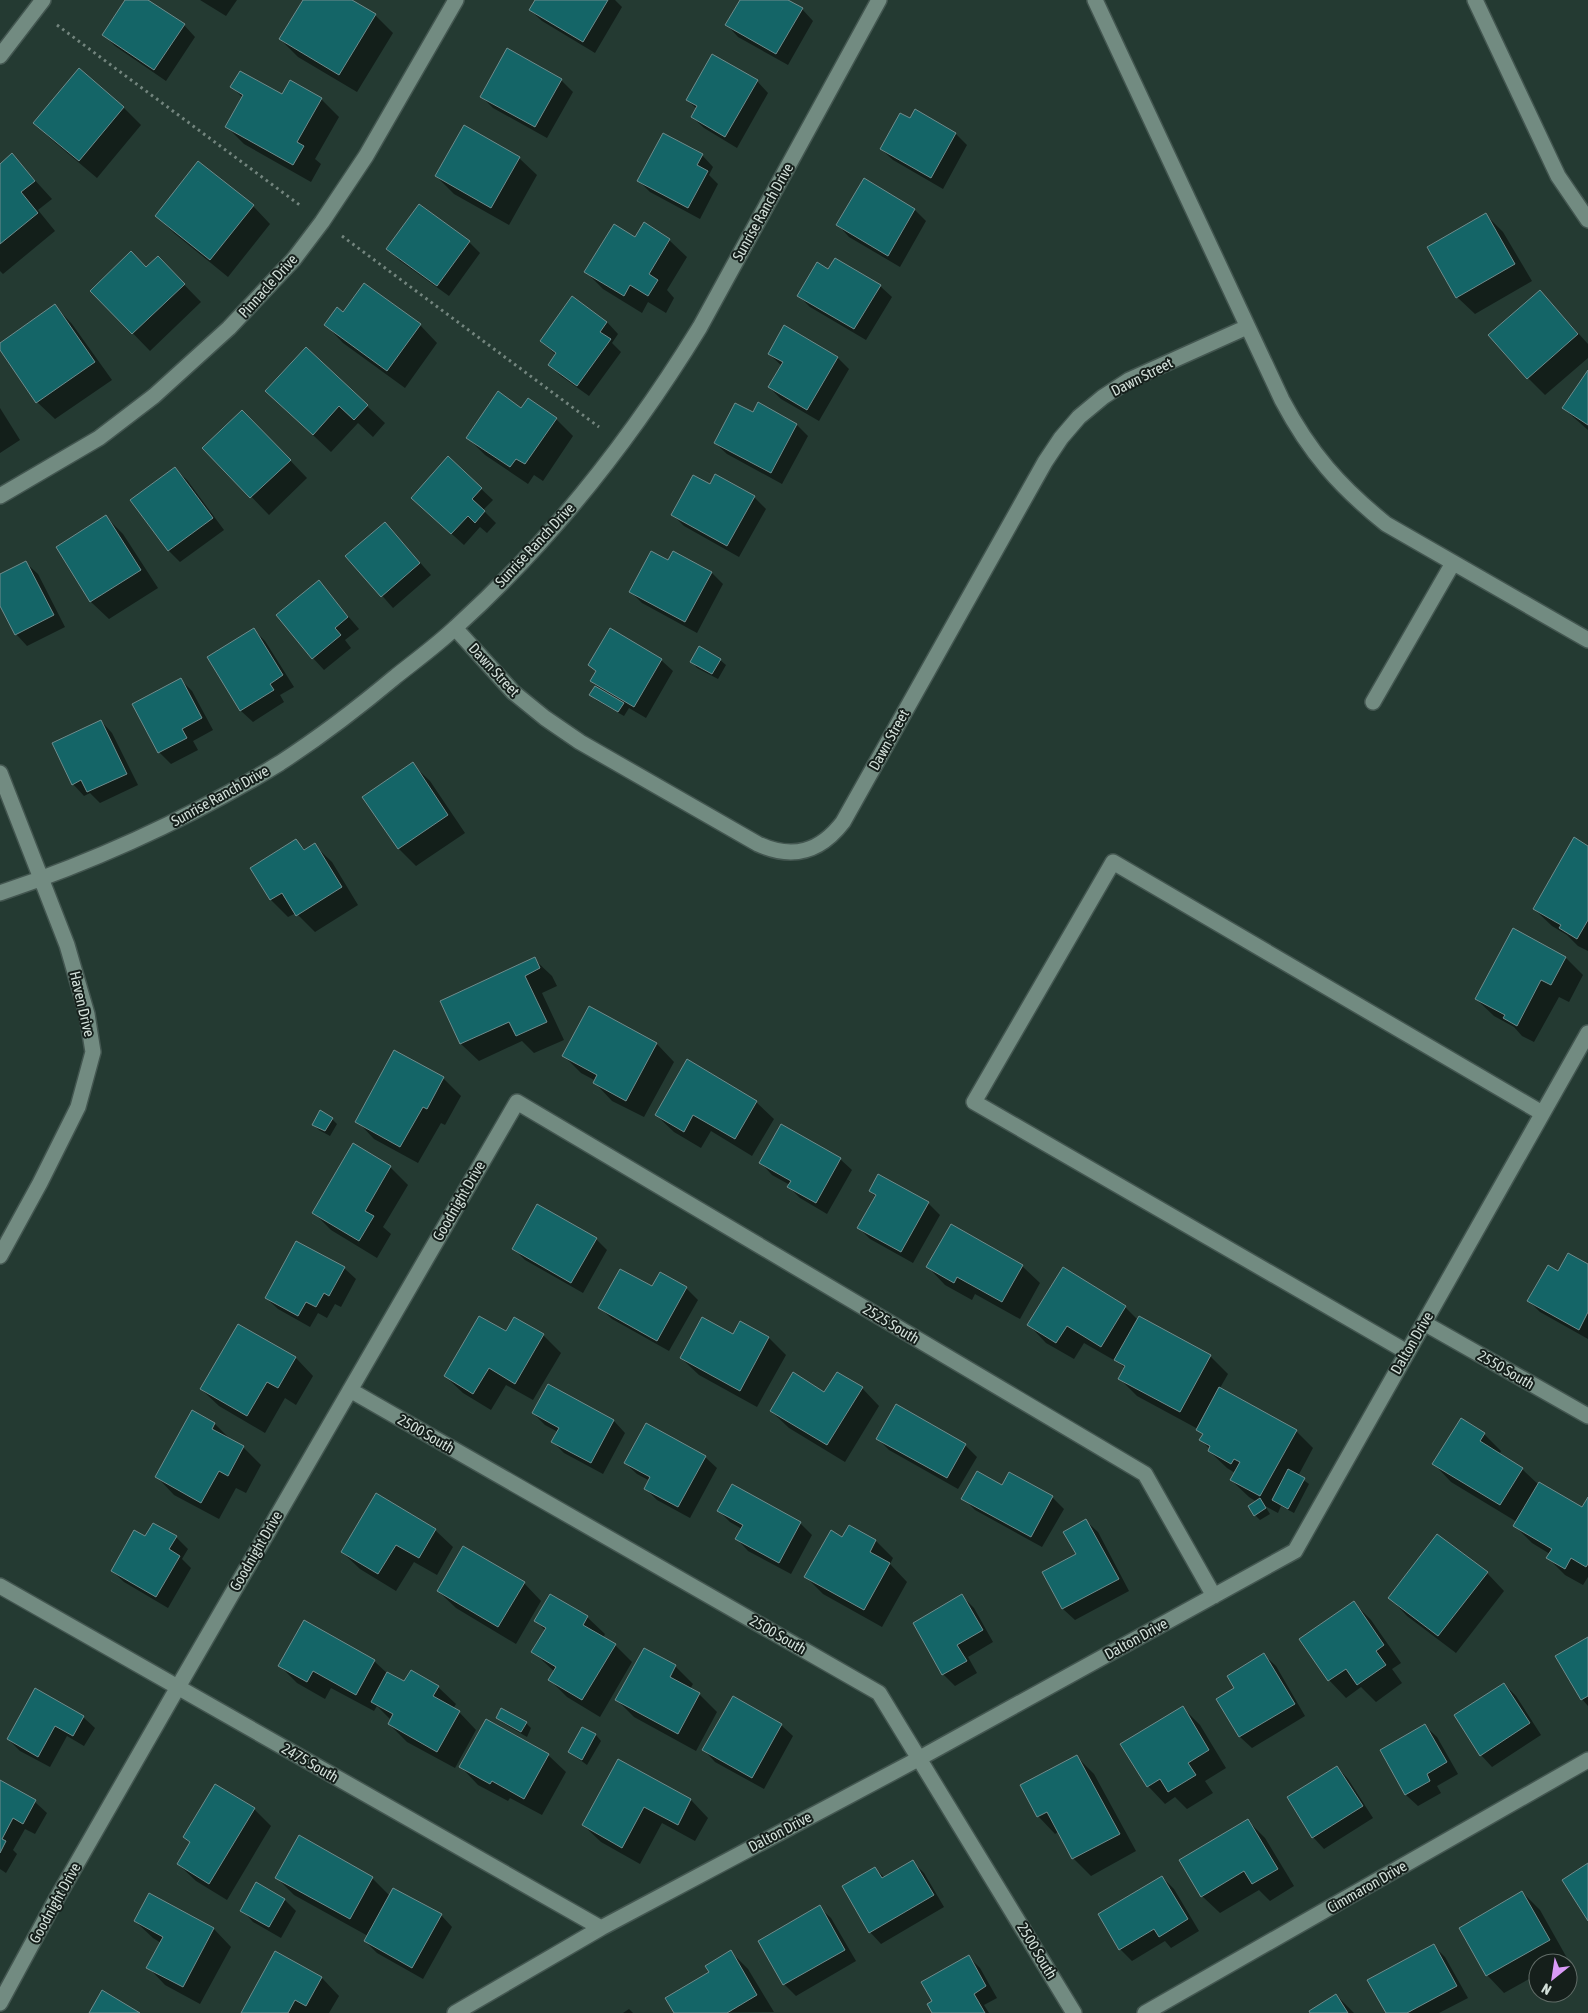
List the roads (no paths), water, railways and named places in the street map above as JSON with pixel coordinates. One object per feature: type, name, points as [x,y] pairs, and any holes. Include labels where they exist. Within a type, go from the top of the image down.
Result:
[{"type":"street","points":[[0,56],[43,0]]},
{"type":"street","name":"Pinnacle Drive","points":[[0,496],[99,438],[154,396],[229,328],[294,259],[322,222],[366,156],[456,0]]},
{"type":"street","name":"Sunrise Ranch Drive","points":[[0,893],[116,849],[172,823],[281,762],[370,698],[455,628],[516,568],[598,476],[668,378],[700,327],[879,0]]},
{"type":"street","points":[[1095,0],[1247,327],[1297,428],[1314,454],[1359,502],[1386,524],[1588,640]]},
{"type":"street","points":[[1475,0],[1558,176],[1588,220]]},
{"type":"street","name":"Dawn Street","points":[[455,628],[513,692],[545,718],[580,742],[770,850],[798,852],[811,849],[824,842],[843,822],[1045,462],[1061,438],[1079,417],[1103,397],[1129,380],[1247,327]]},
{"type":"street","points":[[1373,702],[1453,562]]},
{"type":"street","name":"Haven Drive","points":[[0,773],[67,944],[87,1014],[93,1052],[78,1107],[40,1183],[0,1256]]},
{"type":"street","points":[[1407,1352],[974,1102],[1113,862],[1542,1113]]},
{"type":"street","name":"Dalton Drive","points":[[455,2013],[601,1928],[920,1758],[1295,1551],[1588,1033]]},
{"type":"street","name":"Goodnight Drive","points":[[0,2003],[53,1905],[516,1102]]},
{"type":"street","name":"2525 South","points":[[516,1102],[1145,1474],[1214,1596]]},
{"type":"street","name":"2550 South","points":[[1424,1324],[1588,1416]]},
{"type":"street","name":"2500 South","points":[[350,1390],[879,1693],[1074,2013]]},
{"type":"street","name":"2475 South","points":[[0,1586],[601,1928]]},
{"type":"street","name":"Cimmaron Drive","points":[[1145,2013],[1588,1760]]}]
